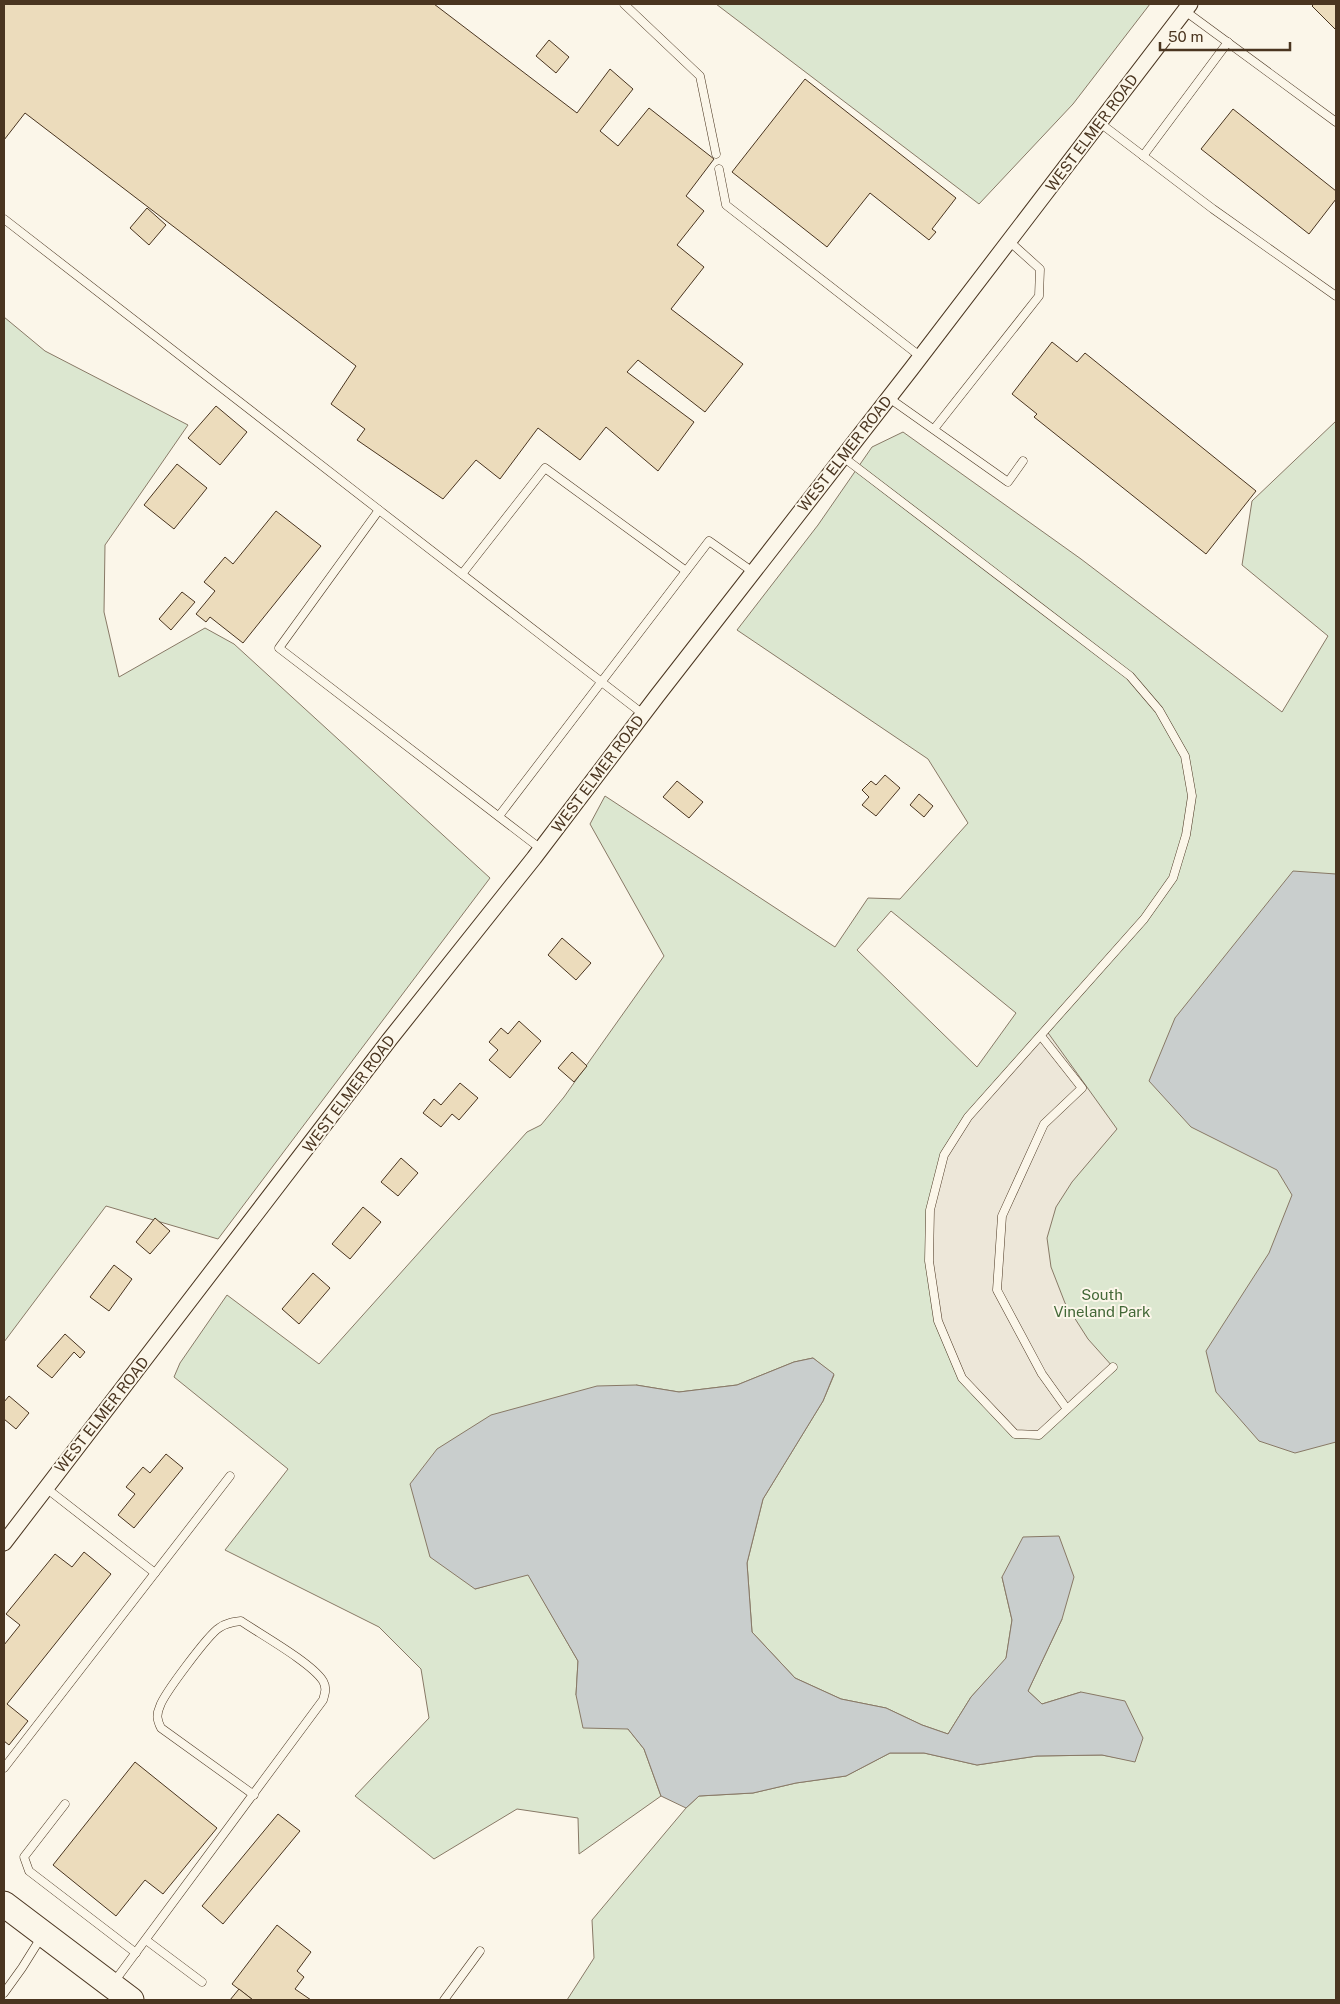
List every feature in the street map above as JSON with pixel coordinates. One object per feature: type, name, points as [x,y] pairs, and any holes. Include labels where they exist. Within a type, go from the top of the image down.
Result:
[{"type":"main road","points":[[4,1904],[121,1993]]},
{"type":"street","name":"WEST ELMER ROAD","points":[[4,1544],[390,1039],[541,849],[643,714],[921,357],[1188,7]]},
{"type":"lane","points":[[624,4],[700,76],[716,154]]},
{"type":"lane","points":[[1188,7],[1228,42],[1336,122]]},
{"type":"lane","points":[[1142,156],[1228,42]]},
{"type":"lane","points":[[1100,123],[1213,209],[1336,296]]},
{"type":"lane","points":[[719,169],[726,204],[921,357]]},
{"type":"lane","points":[[4,219],[643,714]]},
{"type":"lane","points":[[934,429],[1039,296],[1040,269],[1009,241]]},
{"type":"lane","points":[[889,398],[1008,482],[1023,461]]},
{"type":"lane","points":[[843,456],[1130,676],[1159,710],[1184,756],[1192,796],[1186,835],[1173,878],[1144,918],[968,1117],[944,1155],[930,1210],[929,1260],[942,1329],[962,1378],[1015,1434],[1040,1435],[1113,1367]]},
{"type":"lane","points":[[462,574],[545,468],[686,571]]},
{"type":"lane","points":[[378,510],[279,648],[541,849]]},
{"type":"lane","points":[[499,816],[709,541],[753,572]]},
{"type":"lane","points":[[1041,1036],[1082,1088],[1044,1124],[1002,1216],[997,1290],[1042,1374],[1067,1409]]},
{"type":"lane","points":[[4,1768],[230,1476]]},
{"type":"lane","points":[[46,1488],[154,1573]]},
{"type":"lane","points":[[121,1993],[136,1953],[254,1795],[323,1700],[326,1691],[323,1681],[311,1668],[241,1621],[231,1622],[219,1628],[205,1641],[160,1705],[156,1718],[161,1728],[254,1795]]},
{"type":"lane","points":[[65,1804],[24,1857],[25,1864],[29,1871],[136,1953]]},
{"type":"lane","points":[[4,1993],[43,1934]]},
{"type":"lane","points":[[146,1940],[202,1982]]},
{"type":"lane","points":[[444,2000],[480,1951]]},
{"type":"green space","points":[[716,4],[1150,4],[1073,104],[979,204]]},
{"type":"green space","points":[[4,317],[45,351],[188,425],[105,545],[104,612],[119,677],[205,628],[234,644],[490,878],[218,1239],[106,1206],[4,1342]]},
{"type":"green space","name":"South Vineland Park","points":[[1336,421],[1336,2000],[567,2000],[594,1958],[592,1920],[686,1808],[699,1796],[753,1793],[796,1783],[846,1776],[890,1753],[924,1753],[977,1765],[1037,1756],[1102,1755],[1135,1761],[1081,1692],[1042,1704],[1028,1691],[1062,1619],[1002,1577],[1012,1620],[1006,1659],[971,1697],[948,1734],[922,1725],[886,1708],[841,1699],[795,1678],[752,1632],[747,1563],[763,1499],[823,1401],[834,1375],[813,1358],[794,1362],[737,1385],[679,1392],[636,1385],[475,1589],[528,1574],[578,1661],[576,1695],[628,1729],[644,1749],[661,1796],[579,1854],[578,1818],[517,1809],[434,1859],[355,1796],[429,1718],[421,1669],[379,1627],[225,1550],[288,1469],[174,1377],[180,1363],[227,1295],[319,1364],[527,1132],[541,1125],[564,1097],[664,956],[590,824],[605,796],[835,947],[868,898],[900,899],[968,823],[928,759],[737,630],[818,525],[872,447],[903,432],[1081,559],[1282,712],[1328,636],[1242,565],[1252,501]],"holes":[[[891,911],[1016,1013],[977,1067],[857,950]]]},
{"type":"shaded area","points":[[1293,871],[1336,874],[1336,1442],[1295,1453],[1259,1441],[1216,1392],[1206,1351],[1269,1253],[1292,1195],[1277,1170],[1191,1127],[1149,1081],[1175,1018]]},
{"type":"shaded area","points":[[1046,1030],[1117,1129],[1072,1182],[1056,1207],[1047,1238],[1051,1267],[1065,1303],[1088,1339],[1113,1367],[1039,1435],[1015,1434],[962,1378],[938,1321],[929,1261],[930,1210],[944,1155],[968,1117]]},
{"type":"shaded area","points":[[813,1358],[834,1374],[823,1401],[763,1499],[747,1563],[752,1632],[795,1678],[841,1699],[886,1708],[922,1725],[948,1734],[971,1697],[1006,1658],[1012,1620],[1002,1577],[1023,1537],[1059,1536],[1074,1577],[1062,1619],[1028,1691],[1042,1704],[1081,1692],[1125,1701],[1143,1738],[1135,1762],[1102,1755],[1037,1756],[977,1765],[924,1753],[890,1753],[846,1776],[796,1783],[753,1793],[699,1796],[686,1808],[661,1796],[644,1749],[628,1729],[583,1728],[576,1695],[578,1661],[528,1575],[475,1589],[430,1557],[410,1484],[437,1449],[491,1415],[597,1386],[636,1385],[679,1392],[737,1385],[794,1362]]},
{"type":"building","points":[[4,4],[434,4],[577,113],[610,69],[633,89],[600,131],[618,146],[649,108],[714,159],[686,196],[704,211],[677,245],[704,267],[671,309],[743,364],[705,412],[638,360],[627,372],[694,422],[658,471],[606,427],[580,460],[538,428],[500,479],[476,460],[443,499],[357,440],[365,429],[331,404],[356,366],[25,113],[4,140]]},
{"type":"building","points":[[1314,4],[1336,4],[1336,30],[1312,6]]},
{"type":"building","points":[[549,40],[569,57],[556,73],[536,56]]},
{"type":"building","points":[[805,79],[956,198],[932,229],[936,232],[929,240],[870,193],[827,247],[732,172]]},
{"type":"building","points":[[1233,109],[1336,191],[1336,199],[1309,234],[1201,149]]},
{"type":"building","points":[[147,208],[166,225],[149,245],[130,228]]},
{"type":"building","points":[[1052,342],[1077,362],[1085,353],[1256,491],[1206,554],[1034,417],[1037,414],[1012,394]]},
{"type":"building","points":[[216,406],[247,432],[220,465],[188,438]]},
{"type":"building","points":[[177,464],[207,488],[174,529],[144,505]]},
{"type":"building","points":[[276,511],[321,546],[243,643],[210,617],[206,622],[196,614],[215,591],[204,582],[225,557],[233,564]]},
{"type":"building","points":[[182,592],[195,602],[171,630],[159,619]]},
{"type":"building","points":[[885,775],[900,788],[876,816],[862,805],[869,797],[862,790],[871,781],[876,785]]},
{"type":"building","points":[[677,781],[703,802],[689,818],[663,797]]},
{"type":"building","points":[[919,794],[933,806],[924,817],[910,805]]},
{"type":"building","points":[[562,938],[591,963],[576,980],[548,955]]},
{"type":"building","points":[[519,1021],[541,1041],[510,1078],[489,1060],[498,1050],[489,1042],[501,1028],[508,1034]]},
{"type":"building","points":[[572,1052],[587,1066],[574,1082],[558,1068]]},
{"type":"building","points":[[460,1083],[478,1098],[459,1120],[452,1114],[441,1127],[423,1113],[434,1099],[441,1105]]},
{"type":"building","points":[[401,1158],[418,1173],[398,1196],[381,1182]]},
{"type":"building","points":[[363,1207],[381,1222],[350,1259],[332,1244]]},
{"type":"building","points":[[155,1218],[170,1231],[150,1254],[136,1242]]},
{"type":"building","points":[[114,1265],[132,1279],[109,1311],[90,1297]]},
{"type":"building","points":[[313,1273],[330,1288],[299,1324],[282,1309]]},
{"type":"building","points":[[65,1334],[85,1352],[80,1358],[74,1352],[52,1378],[37,1366]]},
{"type":"building","points":[[9,1396],[29,1413],[16,1429],[4,1419],[4,1402]]},
{"type":"building","points":[[166,1454],[183,1468],[134,1528],[118,1515],[135,1494],[126,1487],[143,1467],[150,1473]]},
{"type":"building","points":[[84,1552],[111,1574],[7,1704],[28,1721],[9,1745],[4,1741],[4,1645],[20,1625],[6,1614],[55,1554],[72,1567]]},
{"type":"building","points":[[135,1762],[217,1828],[163,1894],[145,1880],[116,1916],[53,1865]]},
{"type":"building","points":[[278,1814],[300,1831],[223,1924],[202,1906]]},
{"type":"building","points":[[277,1925],[311,1952],[297,1971],[304,1977],[295,1989],[311,2000],[253,2000],[232,1984]]},
{"type":"building","points":[[239,1989],[253,2000],[230,2000]]}]
